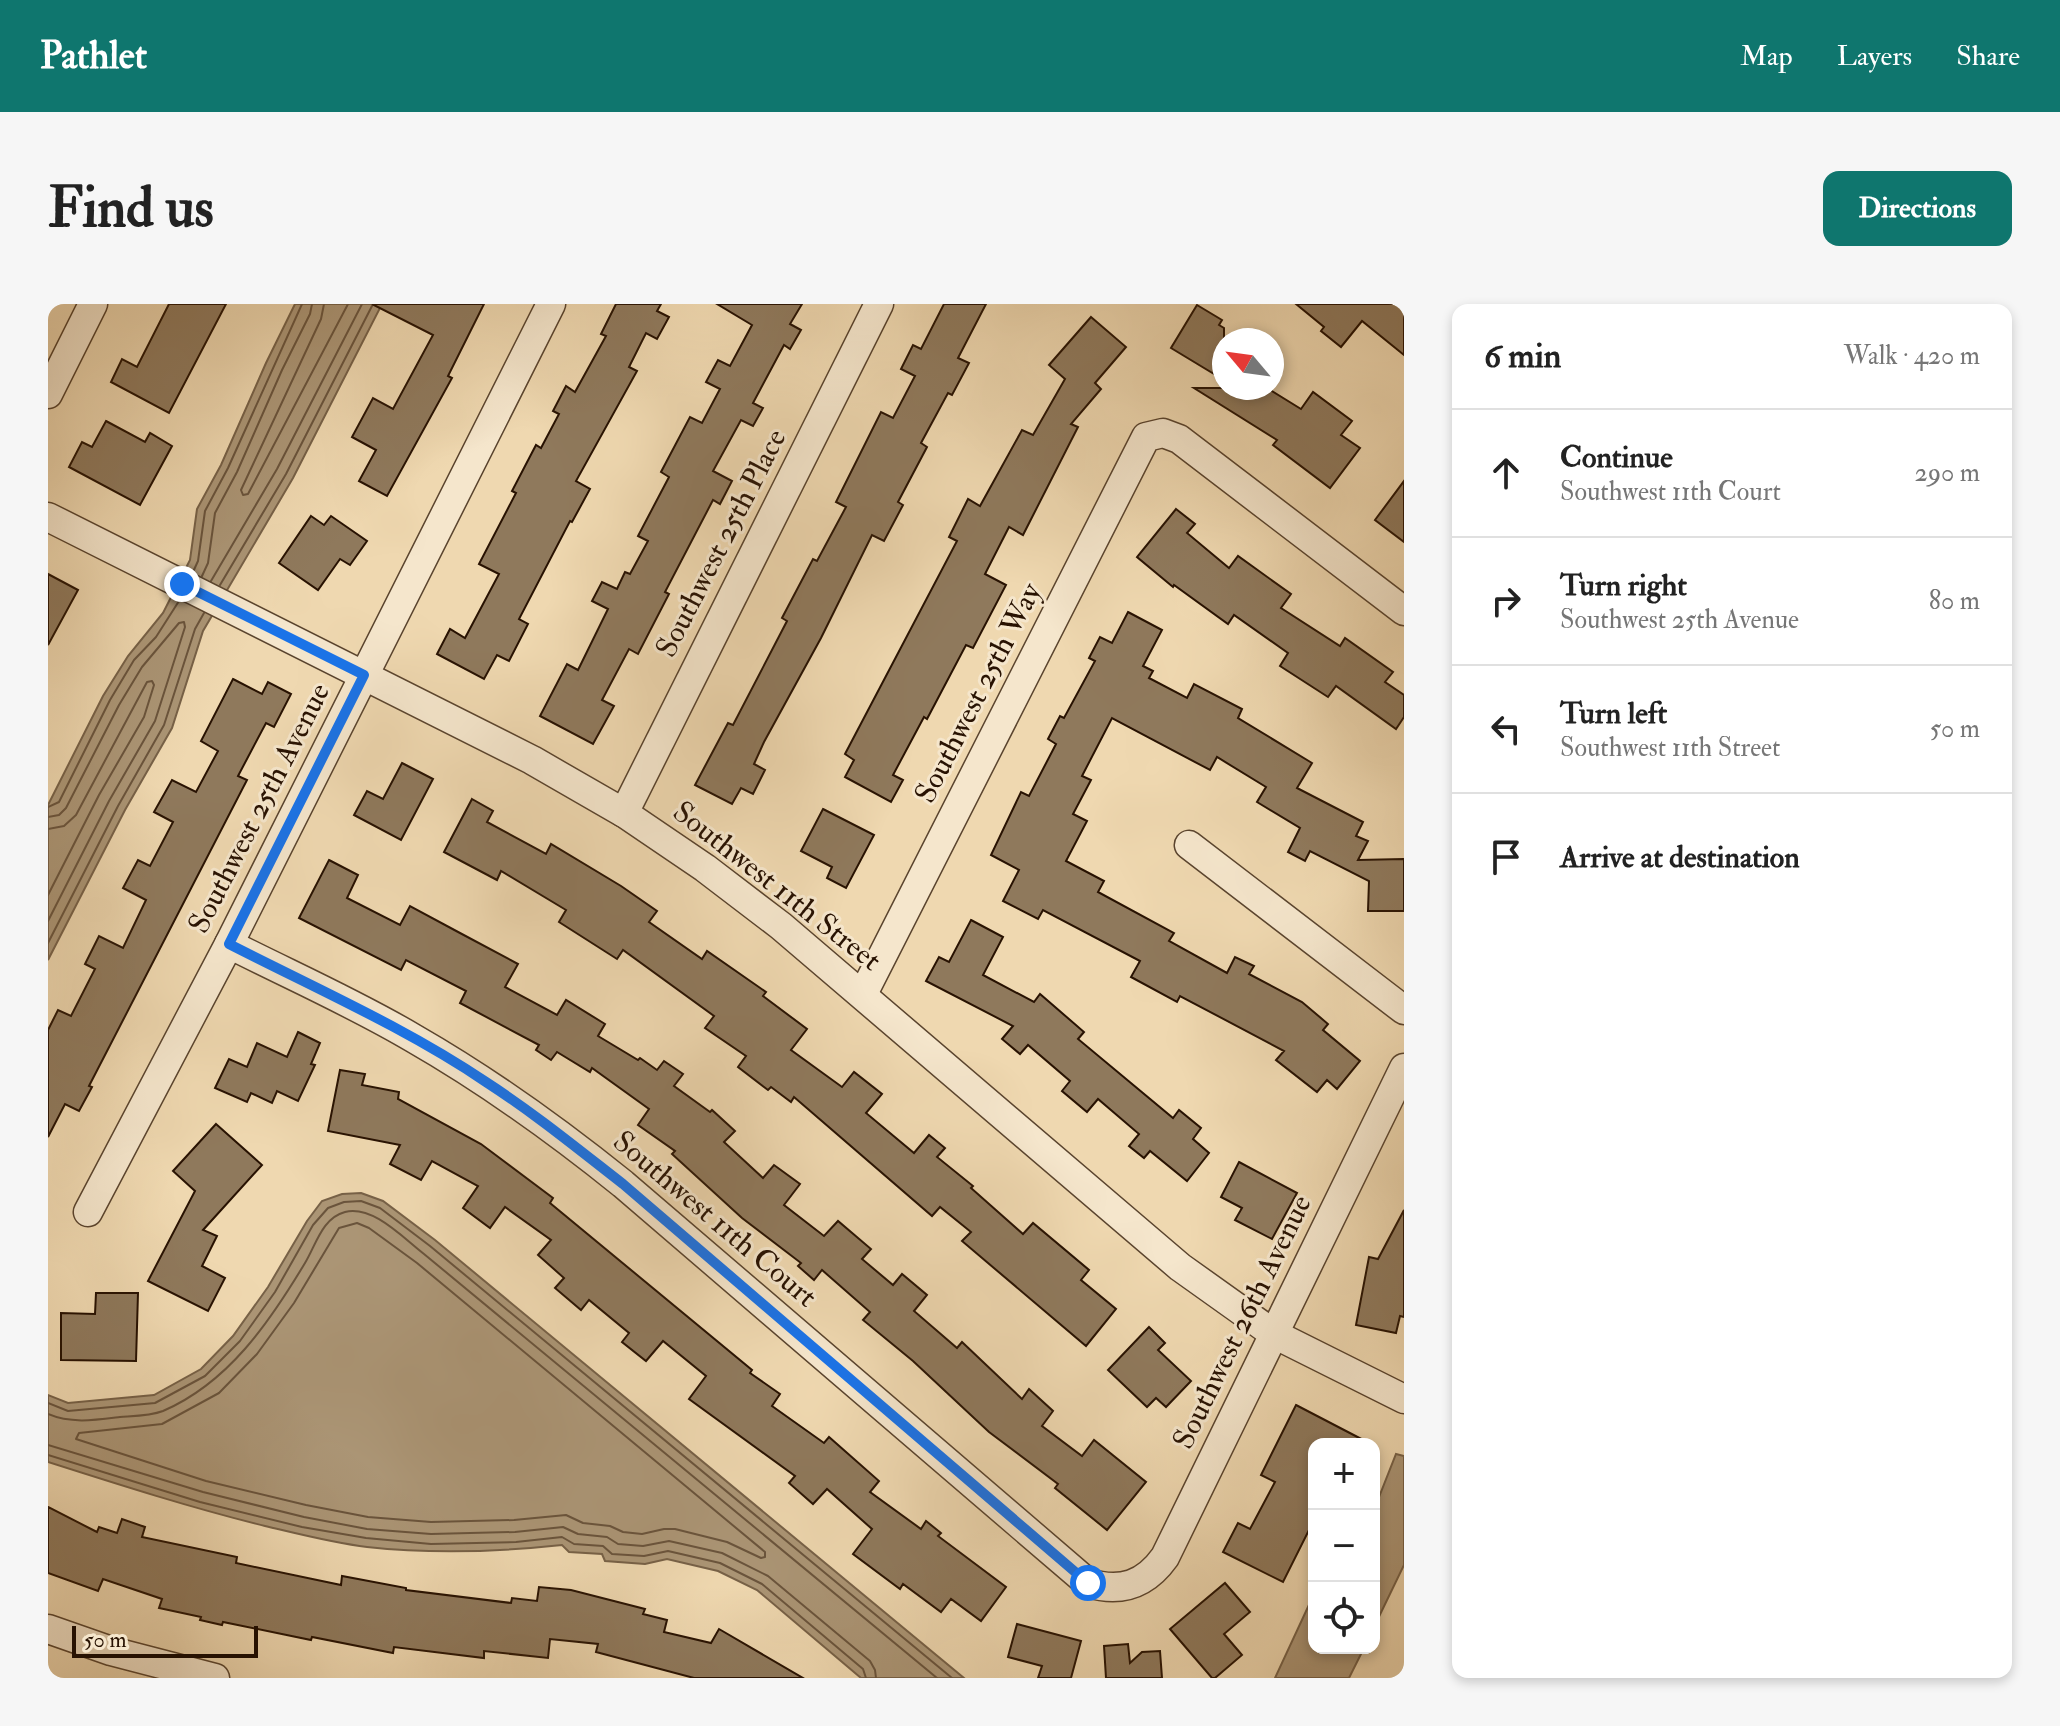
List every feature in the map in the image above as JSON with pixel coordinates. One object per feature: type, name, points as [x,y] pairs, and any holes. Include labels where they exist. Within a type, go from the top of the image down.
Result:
[{"type":"street","points":[[48,394],[93,304]]},
{"type":"street","name":"Southwest 25th Avenue","points":[[88,1212],[229,944],[551,304]]},
{"type":"street","name":"Southwest 25th Place","points":[[624,813],[879,304]]},
{"type":"street","name":"Southwest 25th Way","points":[[863,994],[1146,437],[1163,433],[1179,439],[1404,611]]},
{"type":"street","name":"Southwest 11th Street","points":[[48,517],[532,760],[624,813],[718,877],[781,926],[1180,1267],[1274,1334],[1404,1399]]},
{"type":"street","points":[[1189,845],[1404,1010]]},
{"type":"street","name":"Southwest 11th Court","points":[[229,944],[410,1036],[485,1081],[555,1130],[623,1184],[1088,1583],[1106,1588],[1124,1588]]},
{"type":"street","name":"Southwest 26th Avenue","points":[[1124,1588],[1141,1582],[1155,1571],[1165,1557],[1404,1068]]},
{"type":"street","points":[[48,1629],[111,1651],[215,1678]]},
{"type":"water","points":[[295,304],[382,304],[293,478],[203,631],[172,728],[125,810],[48,960],[48,805],[103,696],[128,656],[163,613],[190,560],[197,509],[221,465]]},
{"type":"water","points":[[361,1193],[383,1201],[435,1240],[964,1678],[861,1678],[757,1590],[718,1571],[667,1559],[645,1564],[605,1561],[602,1554],[569,1552],[562,1545],[489,1551],[440,1551],[354,1545],[210,1512],[48,1462],[48,1395],[68,1403],[154,1395],[201,1369],[233,1336],[322,1201],[342,1194]]},
{"type":"water","points":[[1396,1454],[1404,1456],[1404,1565],[1380,1615],[1380,1510],[1380,1494]]},
{"type":"water","points":[[1308,1607],[1308,1654],[1361,1654],[1349,1678],[1275,1678]]},
{"type":"building","points":[[169,304],[226,304],[169,413],[111,382],[122,359],[137,367]]},
{"type":"building","points":[[372,304],[484,304],[448,376],[452,378],[387,496],[359,481],[376,450],[352,437],[373,398],[393,409],[433,335]]},
{"type":"building","points":[[616,304],[661,304],[657,311],[669,317],[657,339],[646,333],[629,367],[637,371],[576,481],[590,489],[519,619],[528,624],[509,661],[497,655],[484,679],[437,654],[450,629],[465,638],[499,574],[479,564],[516,493],[512,491],[536,445],[541,448],[559,414],[553,411],[566,386],[575,392],[606,336],[601,334]]},
{"type":"building","points":[[717,304],[802,304],[790,324],[801,330],[790,349],[784,345],[753,403],[763,408],[753,426],[741,420],[713,471],[732,481],[720,504],[713,500],[665,592],[669,594],[638,654],[629,649],[602,700],[614,706],[593,744],[540,716],[567,664],[578,670],[608,609],[592,601],[602,582],[617,589],[625,572],[630,574],[648,541],[638,536],[669,477],[661,472],[690,417],[702,423],[720,389],[706,382],[718,360],[730,366],[752,325]]},
{"type":"building","points":[[944,304],[986,304],[958,358],[969,363],[952,395],[948,393],[921,443],[927,447],[898,502],[903,505],[884,541],[872,535],[821,638],[764,742],[754,764],[765,770],[753,794],[741,788],[732,804],[695,785],[728,723],[733,725],[787,621],[782,618],[813,559],[817,561],[846,507],[836,502],[881,412],[893,418],[915,376],[901,369],[913,345],[921,349]]},
{"type":"building","points":[[1296,304],[1396,304],[1404,311],[1404,355],[1362,321],[1341,347],[1321,331],[1324,327]]},
{"type":"building","points":[[1197,305],[1222,320],[1219,325],[1224,328],[1212,328],[1212,373],[1171,348]]},
{"type":"building","points":[[1091,317],[1126,347],[1095,383],[1101,389],[1071,424],[1078,427],[1023,535],[1009,527],[985,574],[1006,585],[973,648],[966,645],[893,775],[903,780],[891,802],[845,777],[854,760],[845,754],[957,541],[949,537],[968,499],[980,506],[1022,430],[1033,435],[1065,379],[1049,365]]},
{"type":"building","points":[[1194,388],[1212,388],[1212,399]]},
{"type":"building","points":[[1313,392],[1352,421],[1341,435],[1360,448],[1330,488],[1273,445],[1277,440],[1213,400],[1284,398],[1301,409]]},
{"type":"building","points":[[106,421],[145,442],[150,433],[172,446],[140,505],[69,467],[82,442],[92,447]]},
{"type":"building","points":[[1404,481],[1404,542],[1375,520]]},
{"type":"building","points":[[1176,509],[1195,524],[1187,533],[1229,568],[1238,556],[1291,594],[1281,608],[1340,646],[1345,638],[1393,672],[1385,682],[1404,695],[1404,717],[1396,729],[1336,686],[1328,697],[1280,666],[1288,653],[1234,615],[1228,624],[1173,587],[1137,557]]},
{"type":"building","points":[[311,516],[324,525],[331,516],[367,541],[350,565],[340,559],[318,590],[279,563]]},
{"type":"building","points":[[48,574],[78,590],[48,645]]},
{"type":"building","points":[[1128,612],[1162,630],[1143,666],[1153,671],[1149,678],[1187,698],[1194,684],[1242,709],[1238,718],[1312,763],[1297,788],[1363,822],[1356,836],[1368,841],[1358,860],[1404,859],[1404,911],[1368,911],[1369,881],[1310,851],[1305,861],[1288,852],[1300,828],[1257,802],[1266,787],[1217,757],[1210,770],[1112,718],[1082,776],[1091,780],[1073,814],[1087,821],[1066,861],[1104,881],[1098,892],[1174,933],[1169,941],[1227,973],[1235,957],[1254,966],[1249,974],[1302,1002],[1328,1024],[1323,1030],[1360,1061],[1337,1089],[1327,1080],[1317,1092],[1276,1060],[1284,1051],[1180,996],[1177,1002],[1131,977],[1140,961],[1043,910],[1038,919],[1003,901],[1019,870],[991,855],[1021,792],[1029,796],[1056,744],[1048,739],[1060,716],[1064,718],[1095,661],[1089,658],[1100,637],[1112,643]]},
{"type":"building","points":[[233,679],[262,694],[268,682],[291,694],[274,727],[266,723],[238,776],[247,780],[79,1111],[65,1104],[48,1137],[48,1030],[58,1010],[71,1016],[95,969],[85,964],[99,936],[123,948],[146,900],[123,888],[138,860],[150,866],[173,822],[154,812],[172,780],[196,792],[218,751],[201,741]]},
{"type":"building","points":[[402,763],[433,779],[401,840],[354,815],[367,791],[383,799]]},
{"type":"building","points":[[472,799],[493,811],[487,822],[546,854],[551,844],[621,886],[657,911],[649,922],[702,959],[707,951],[766,992],[763,996],[807,1029],[791,1050],[842,1087],[854,1072],[882,1094],[866,1113],[914,1153],[929,1135],[945,1148],[937,1157],[973,1186],[971,1188],[1023,1234],[1033,1223],[1089,1270],[1081,1280],[1116,1309],[1086,1346],[962,1241],[971,1232],[940,1207],[932,1216],[794,1097],[791,1102],[771,1087],[768,1090],[738,1067],[746,1056],[705,1028],[714,1016],[623,950],[617,959],[559,922],[566,910],[501,871],[497,880],[444,852]]},
{"type":"building","points":[[823,809],[874,835],[846,888],[827,878],[832,867],[801,851]]},
{"type":"building","points":[[329,860],[358,875],[347,898],[400,925],[410,906],[518,964],[505,987],[557,1015],[566,1000],[605,1024],[598,1036],[657,1070],[664,1061],[683,1074],[674,1086],[710,1112],[712,1110],[735,1131],[724,1142],[763,1178],[774,1165],[800,1184],[784,1205],[824,1236],[838,1221],[871,1249],[862,1259],[893,1285],[902,1274],[927,1295],[914,1311],[957,1348],[962,1342],[1022,1399],[1029,1389],[1053,1411],[1042,1426],[1082,1456],[1094,1440],[1146,1482],[1107,1530],[1055,1488],[1058,1484],[989,1432],[913,1361],[863,1320],[870,1312],[822,1270],[814,1280],[798,1266],[801,1263],[742,1218],[672,1154],[675,1151],[638,1125],[649,1109],[592,1068],[590,1072],[557,1052],[551,1060],[536,1050],[539,1045],[460,1003],[466,991],[406,960],[401,970],[299,918]]},
{"type":"building","points":[[971,920],[1003,937],[983,975],[1034,1002],[1040,994],[1084,1032],[1078,1039],[1173,1118],[1179,1110],[1201,1128],[1193,1139],[1209,1153],[1187,1181],[1150,1151],[1144,1158],[1129,1146],[1139,1134],[1098,1099],[1087,1112],[1062,1091],[1070,1081],[1028,1045],[1020,1054],[1002,1039],[1013,1026],[926,981],[939,957],[949,962]]},
{"type":"building","points":[[298,1032],[320,1043],[311,1064],[315,1065],[298,1101],[277,1091],[272,1103],[251,1093],[247,1102],[215,1088],[229,1059],[247,1067],[257,1043],[287,1057]]},
{"type":"building","points":[[340,1070],[365,1074],[362,1085],[399,1092],[398,1099],[481,1144],[553,1198],[550,1203],[752,1370],[750,1373],[780,1394],[772,1406],[824,1443],[829,1437],[879,1481],[870,1492],[921,1529],[926,1521],[941,1533],[938,1536],[1006,1587],[981,1621],[951,1599],[941,1612],[903,1584],[900,1589],[853,1554],[872,1529],[827,1489],[813,1504],[789,1483],[795,1476],[689,1399],[706,1376],[663,1341],[646,1361],[622,1342],[629,1333],[589,1300],[581,1310],[555,1288],[564,1278],[538,1255],[551,1240],[505,1207],[490,1228],[463,1208],[478,1186],[432,1161],[421,1180],[390,1164],[400,1145],[328,1131]]},
{"type":"building","points":[[216,1124],[262,1165],[203,1230],[217,1236],[202,1266],[225,1278],[208,1311],[148,1281],[195,1191],[173,1171]]},
{"type":"building","points":[[1239,1162],[1297,1193],[1272,1239],[1235,1220],[1242,1208],[1221,1197]]},
{"type":"building","points":[[1404,1210],[1404,1317],[1400,1316],[1396,1333],[1356,1325],[1369,1257],[1378,1259]]},
{"type":"building","points":[[96,1293],[138,1293],[136,1361],[61,1360],[61,1313],[95,1314]]},
{"type":"building","points":[[1149,1327],[1165,1343],[1158,1350],[1191,1381],[1166,1407],[1156,1398],[1147,1407],[1108,1370]]},
{"type":"building","points":[[1296,1405],[1359,1438],[1308,1438],[1308,1532],[1283,1582],[1223,1552],[1238,1523],[1250,1529],[1275,1482],[1261,1475]]},
{"type":"building","points":[[48,1507],[97,1532],[99,1527],[117,1533],[122,1519],[145,1527],[142,1537],[237,1557],[236,1563],[341,1585],[342,1576],[406,1590],[511,1603],[512,1598],[537,1601],[539,1587],[571,1590],[645,1609],[643,1614],[667,1620],[664,1632],[711,1643],[719,1629],[803,1678],[694,1678],[596,1652],[598,1644],[550,1639],[548,1658],[484,1651],[484,1658],[394,1647],[393,1653],[223,1622],[222,1625],[159,1608],[162,1599],[103,1579],[98,1591],[48,1573]]},
{"type":"building","points":[[1225,1583],[1250,1612],[1224,1634],[1242,1655],[1212,1678],[1170,1629]]},
{"type":"building","points":[[1017,1624],[1081,1641],[1071,1678],[1038,1678],[1042,1666],[1008,1657]]},
{"type":"building","points":[[1128,1644],[1130,1663],[1142,1652],[1160,1651],[1162,1678],[1106,1678],[1104,1646]]},
{"type":"route","points":[[182,584],[364,675],[229,944],[410,1036],[485,1081],[555,1130],[623,1184],[1088,1583]]}]
